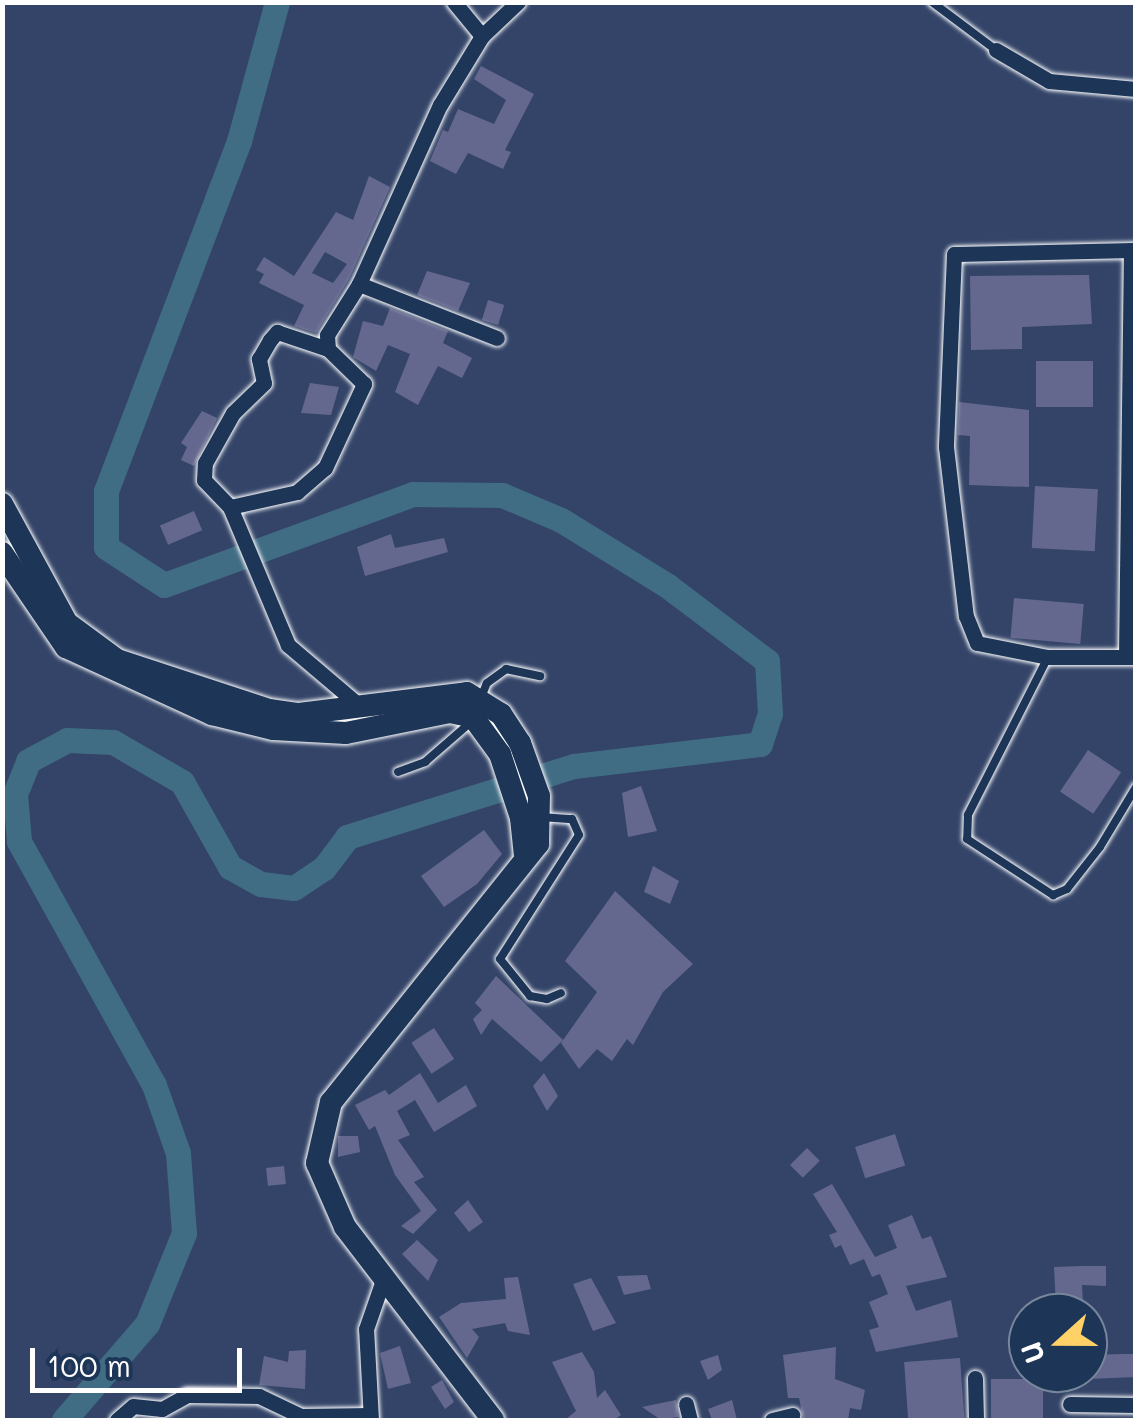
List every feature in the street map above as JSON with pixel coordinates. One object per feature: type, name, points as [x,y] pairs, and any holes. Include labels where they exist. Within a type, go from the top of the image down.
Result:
[{"type":"street","points":[[454,2],[482,36]]},
{"type":"street","points":[[328,348],[327,334],[360,284],[440,106],[482,36],[518,2]]},
{"type":"street","points":[[996,50],[1050,81],[1136,90]]},
{"type":"street","points":[[963,249],[1133,250],[1131,656],[1048,658],[990,650],[970,630],[946,446],[950,266],[963,249]]},
{"type":"street","points":[[360,284],[497,338]]},
{"type":"street","points":[[230,506],[298,492],[325,468],[364,384],[328,348],[277,332],[259,359],[264,383],[232,413],[205,463],[204,480],[230,506],[288,644],[361,708]]},
{"type":"street","points":[[2,504],[67,623],[117,660],[269,710],[361,708],[454,691],[477,708],[510,748],[532,803],[538,844],[525,855],[331,1102],[320,1134],[317,1164],[326,1193],[383,1280],[493,1420]]},
{"type":"street","points":[[2,552],[66,648],[90,664],[240,724],[346,732],[477,708]]},
{"type":"street","points":[[525,855],[532,803]]},
{"type":"street","points":[[117,1420],[133,1406],[162,1409],[187,1395],[259,1396],[301,1416],[371,1418],[366,1329],[374,1290],[383,1280]]},
{"type":"street","points":[[975,1378],[976,1420]]},
{"type":"street","points":[[686,1404],[690,1420]]},
{"type":"street","points":[[1070,1404],[1136,1405]]},
{"type":"street","points":[[772,1420],[792,1415]]},
{"type":"lane","points":[[932,2],[996,50]]},
{"type":"lane","points":[[1048,658],[968,815],[966,838],[1054,896],[1066,889],[1100,847],[1136,787]]},
{"type":"lane","points":[[398,772],[426,762],[465,732],[487,682],[506,669],[540,676]]},
{"type":"lane","points":[[532,803],[572,818],[579,835],[500,958],[530,996],[548,1000],[562,993]]},
{"type":"building","points":[[481,66],[534,94],[505,150],[511,152],[503,169],[468,153],[456,174],[430,161],[443,130],[448,132],[458,109],[494,124],[506,100],[474,79]]},
{"type":"building","points":[[369,176],[390,187],[349,279],[316,333],[294,326],[304,305],[259,283],[264,274],[256,270],[264,257],[294,276],[336,212],[353,220]],"holes":[[[325,252],[347,264],[333,283],[312,273]]]},
{"type":"building","points":[[427,271],[470,283],[458,311],[417,295]]},
{"type":"building","points":[[1089,275],[1092,324],[1022,327],[1022,349],[971,350],[970,276]]},
{"type":"building","points":[[488,300],[504,305],[498,325],[482,320]]},
{"type":"building","points":[[390,308],[448,331],[443,343],[472,358],[462,378],[438,366],[418,405],[395,392],[410,354],[388,345],[376,371],[353,357],[363,321],[383,326]]},
{"type":"building","points":[[1036,361],[1093,361],[1093,407],[1036,407]]},
{"type":"building","points":[[310,383],[339,387],[331,415],[301,413]]},
{"type":"building","points":[[959,402],[1029,410],[1029,487],[969,485],[970,436],[958,435]]},
{"type":"building","points":[[202,411],[217,418],[194,466],[181,460],[187,447],[181,443]]},
{"type":"building","points":[[1035,486],[1098,489],[1095,551],[1032,548]]},
{"type":"building","points":[[194,511],[202,530],[168,545],[160,525]]},
{"type":"building","points":[[391,534],[395,548],[444,538],[448,552],[365,576],[357,547]]},
{"type":"building","points":[[1014,598],[1084,604],[1080,644],[1011,638]]},
{"type":"building","points":[[1088,750],[1121,772],[1093,814],[1060,791]]},
{"type":"building","points":[[641,786],[657,831],[628,837],[622,793]]},
{"type":"building","points":[[484,830],[502,854],[477,884],[444,907],[421,876]]},
{"type":"building","points":[[653,866],[679,881],[670,904],[644,892]]},
{"type":"building","points":[[615,891],[693,964],[663,992],[633,1045],[627,1039],[612,1061],[597,1049],[579,1069],[561,1043],[597,992],[565,961]]},
{"type":"building","points":[[496,976],[563,1040],[541,1062],[492,1019],[481,1035],[473,1019],[482,1010],[475,1003]]},
{"type":"building","points":[[434,1028],[454,1059],[432,1074],[411,1043]]},
{"type":"building","points":[[420,1073],[438,1103],[466,1085],[477,1106],[434,1132],[415,1100],[397,1111],[410,1135],[398,1140],[424,1177],[414,1182],[437,1210],[413,1234],[401,1226],[421,1211],[395,1175],[375,1126],[369,1130],[355,1105],[385,1090],[389,1095]]},
{"type":"building","points":[[544,1073],[558,1096],[547,1111],[533,1086]]},
{"type":"building","points":[[895,1134],[905,1165],[865,1178],[855,1147]]},
{"type":"building","points":[[338,1136],[358,1136],[360,1152],[338,1157]]},
{"type":"building","points":[[807,1148],[820,1161],[803,1178],[790,1165]]},
{"type":"building","points":[[284,1166],[286,1184],[268,1186],[266,1168]]},
{"type":"building","points":[[832,1184],[875,1257],[897,1248],[888,1225],[912,1215],[922,1239],[931,1236],[947,1277],[906,1286],[916,1311],[951,1300],[958,1337],[876,1352],[869,1330],[879,1327],[869,1302],[888,1294],[880,1274],[872,1277],[864,1259],[850,1265],[841,1245],[835,1248],[829,1235],[837,1232],[813,1194]]},
{"type":"building","points":[[468,1200],[483,1222],[469,1232],[454,1213]]},
{"type":"building","points":[[417,1240],[438,1260],[428,1281],[402,1254]]},
{"type":"building","points":[[1106,1266],[1106,1286],[1082,1285],[1082,1293],[1055,1293],[1054,1267]]},
{"type":"building","points":[[647,1275],[651,1289],[624,1295],[617,1276]]},
{"type":"building","points":[[518,1277],[530,1335],[508,1331],[505,1323],[472,1329],[479,1337],[467,1358],[439,1317],[461,1303],[506,1299],[504,1278]]},
{"type":"building","points":[[591,1278],[616,1323],[593,1331],[573,1284]]},
{"type":"building","points":[[400,1346],[411,1383],[388,1389],[380,1353]]},
{"type":"building","points":[[836,1347],[835,1379],[865,1390],[861,1410],[850,1408],[848,1420],[803,1418],[799,1398],[788,1398],[783,1355]]},
{"type":"building","points":[[306,1350],[305,1389],[259,1385],[264,1356],[288,1362],[289,1351]]},
{"type":"building","points":[[582,1352],[594,1372],[597,1398],[605,1390],[621,1415],[614,1420],[565,1420],[576,1411],[552,1362]]},
{"type":"building","points":[[1136,1354],[1136,1377],[1108,1378],[1108,1355]]},
{"type":"building","points":[[718,1355],[722,1370],[708,1380],[700,1361]]},
{"type":"building","points":[[960,1358],[964,1420],[908,1420],[904,1362]]},
{"type":"building","points":[[991,1379],[1008,1379],[1008,1393],[1043,1393],[1043,1419],[991,1419]]},
{"type":"building","points":[[442,1380],[454,1402],[445,1409],[431,1387]]},
{"type":"building","points":[[676,1400],[678,1417],[661,1420],[642,1407]]},
{"type":"building","points":[[732,1400],[737,1420],[712,1420],[708,1409]]},
{"type":"waterway","points":[[64,1420],[147,1324],[184,1233],[178,1153],[154,1085],[19,841],[15,794],[28,761],[67,740],[113,742],[182,782],[230,867],[261,884],[294,888],[324,868],[347,837],[574,766],[760,744],[770,714],[767,661],[668,586],[561,520],[502,495],[413,494],[164,585],[106,547],[106,491],[239,141],[277,2]]}]
